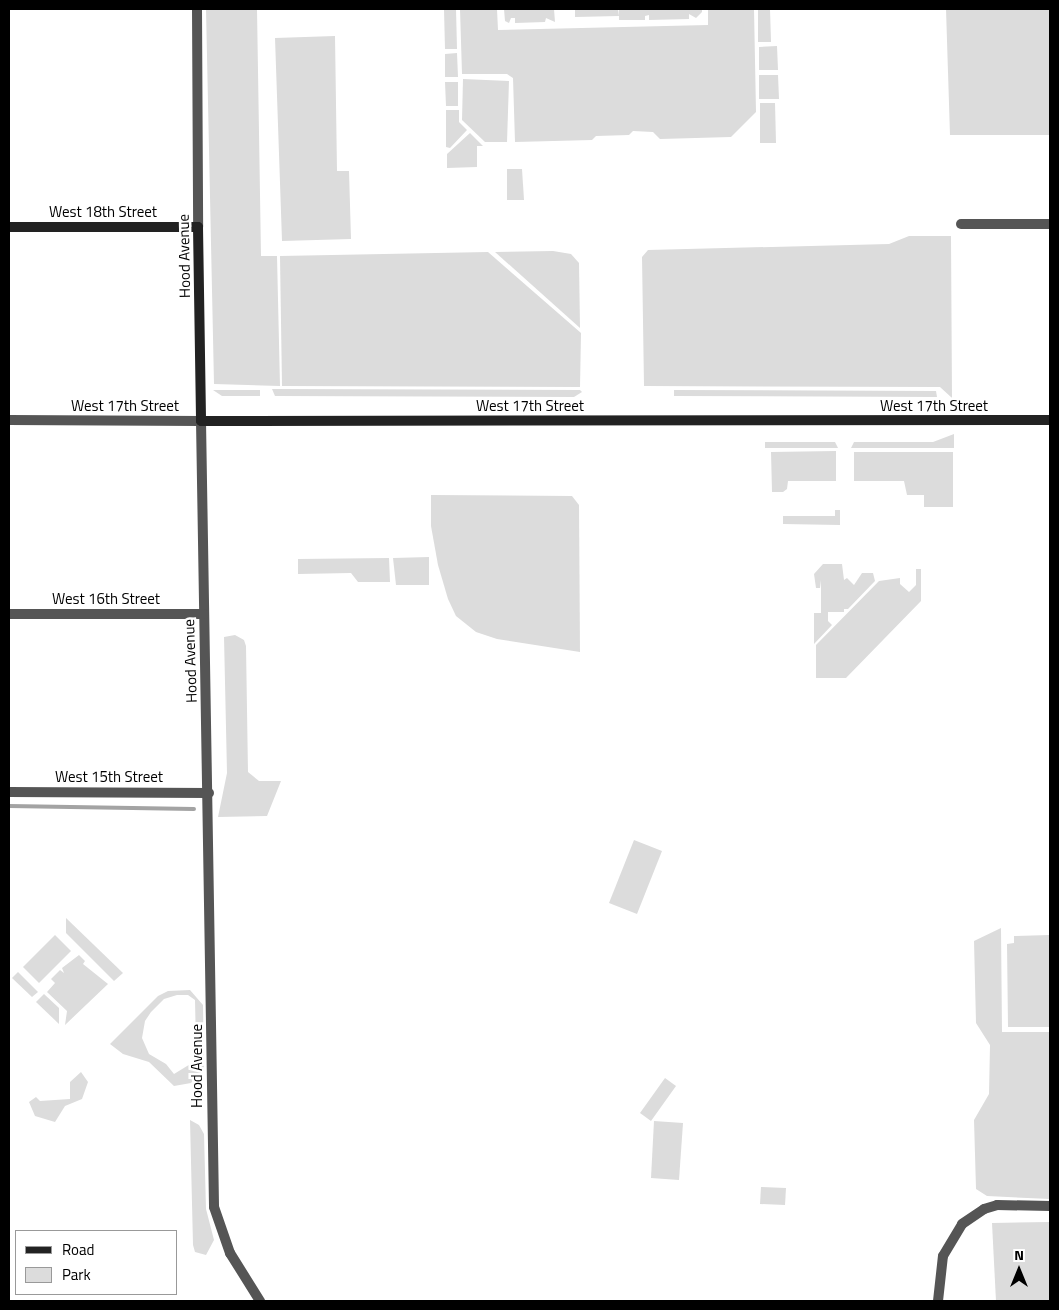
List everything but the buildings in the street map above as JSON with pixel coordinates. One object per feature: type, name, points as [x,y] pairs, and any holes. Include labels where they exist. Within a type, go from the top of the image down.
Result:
[{"type":"street","name":"Hood Avenue","points":[[197,9],[198,227],[204,614],[209,793],[214,1207],[230,1253],[260,1301]]},
{"type":"street","points":[[961,224],[1050,224]]},
{"type":"street","name":"West 18th Street","points":[[9,227],[198,227]]},
{"type":"street","name":"West 17th Street","points":[[9,420],[1050,420]]},
{"type":"street","name":"West 16th Street","points":[[9,614],[204,614]]},
{"type":"street","name":"West 15th Street","points":[[9,792],[209,793]]},
{"type":"street","points":[[938,1301],[941,1264],[952,1236],[973,1215],[998,1205],[1050,1206]]},
{"type":"green space","points":[[206,9],[257,9],[261,256],[277,256],[280,386],[214,384]]},
{"type":"green space","points":[[444,9],[456,9],[457,49],[445,49]]},
{"type":"green space","points":[[460,9],[497,9],[498,30],[708,25],[708,9],[754,9],[756,112],[731,137],[660,139],[653,132],[633,131],[629,135],[596,136],[592,140],[515,142],[513,78],[507,74],[462,74]]},
{"type":"green space","points":[[504,9],[554,9],[555,22],[546,18],[545,22],[515,23],[515,18],[511,18],[509,23],[505,21]]},
{"type":"green space","points":[[575,9],[618,9],[619,16],[575,17]]},
{"type":"green space","points":[[619,9],[702,9],[702,12],[696,18],[689,14],[689,19],[649,20],[649,15],[645,16],[645,20],[619,20]]},
{"type":"green space","points":[[758,9],[770,9],[771,42],[758,42]]},
{"type":"green space","points":[[946,9],[1050,9],[1050,135],[950,135]]},
{"type":"green space","points":[[335,36],[337,171],[349,171],[351,239],[282,241],[275,38]]},
{"type":"green space","points":[[777,46],[778,70],[759,70],[759,47]]},
{"type":"green space","points":[[457,53],[458,77],[445,77],[445,54]]},
{"type":"green space","points":[[759,75],[778,75],[779,99],[759,99]]},
{"type":"green space","points":[[463,79],[509,81],[507,142],[485,142],[462,120]]},
{"type":"green space","points":[[445,82],[458,82],[458,106],[446,106]]},
{"type":"green space","points":[[760,103],[775,103],[776,143],[760,143]]},
{"type":"green space","points":[[446,110],[459,110],[459,122],[467,130],[450,148],[446,147]]},
{"type":"green space","points":[[470,133],[483,146],[477,146],[477,167],[447,168],[447,154]]},
{"type":"green space","points":[[507,169],[522,169],[524,200],[507,200]]},
{"type":"green space","points":[[909,236],[951,236],[952,398],[940,387],[644,386],[642,257],[648,250],[889,244]]},
{"type":"green space","points":[[553,251],[571,254],[579,263],[580,328],[495,252]]},
{"type":"green space","points":[[488,252],[581,333],[580,387],[282,386],[280,256]]},
{"type":"green space","points":[[272,389],[580,390],[582,392],[574,397],[275,396]]},
{"type":"green space","points":[[213,390],[260,390],[260,396],[222,396]]},
{"type":"green space","points":[[674,390],[936,391],[937,397],[674,396]]},
{"type":"green space","points":[[954,434],[954,448],[851,448],[854,442],[933,442]]},
{"type":"green space","points":[[765,442],[835,442],[838,448],[765,448]]},
{"type":"green space","points":[[836,451],[836,481],[788,481],[787,489],[783,492],[772,492],[771,452]]},
{"type":"green space","points":[[854,452],[953,452],[953,507],[924,507],[924,495],[907,495],[904,481],[854,481]]},
{"type":"green space","points":[[431,495],[572,496],[579,505],[580,652],[497,639],[476,632],[456,616],[448,599],[438,565],[431,526]]},
{"type":"green space","points":[[835,510],[840,510],[840,525],[783,524],[783,516],[835,516]]},
{"type":"green space","points":[[429,557],[429,585],[396,585],[393,558]]},
{"type":"green space","points":[[389,558],[390,582],[358,582],[351,573],[298,574],[298,559]]},
{"type":"green space","points":[[823,564],[842,564],[844,580],[847,578],[854,585],[862,573],[873,573],[875,581],[848,609],[844,609],[844,612],[828,612],[828,621],[832,625],[814,644],[814,613],[821,613],[821,580],[820,588],[816,588],[814,574]]},
{"type":"green space","points":[[916,569],[921,569],[921,601],[846,678],[816,678],[816,645],[879,581],[900,578],[900,584],[909,592],[916,585]]},
{"type":"green space","points":[[235,635],[244,640],[246,646],[248,772],[259,781],[281,781],[267,816],[218,817],[227,773],[224,637]]},
{"type":"green space","points":[[634,840],[662,851],[637,914],[609,903]]},
{"type":"green space","points":[[66,918],[123,973],[114,981],[66,933]]},
{"type":"green space","points":[[1001,928],[1002,1032],[1050,1032],[1050,1199],[987,1196],[976,1189],[974,1120],[989,1094],[990,1045],[976,1023],[974,941]]},
{"type":"green space","points":[[55,935],[71,951],[39,983],[23,967]]},
{"type":"green space","points":[[1049,935],[1050,1027],[1008,1027],[1007,944],[1014,943],[1014,936]]},
{"type":"green space","points":[[79,955],[85,961],[83,964],[108,984],[65,1025],[67,1011],[47,992],[55,983],[51,979],[60,970],[64,973],[62,968]]},
{"type":"green space","points":[[18,972],[38,992],[32,997],[12,978]]},
{"type":"green space","points":[[190,990],[203,1005],[204,1078],[195,1078],[191,1083],[174,1086],[149,1062],[123,1054],[110,1044],[158,996],[168,991]],"holes":[[[177,995],[188,995],[195,1000],[196,1047],[192,1063],[174,1074],[166,1064],[149,1054],[142,1038],[145,1021],[164,999]]]},
{"type":"green space","points":[[44,994],[59,1008],[59,1024],[36,1002]]},
{"type":"green space","points":[[81,1072],[88,1082],[82,1099],[65,1106],[55,1122],[35,1116],[29,1102],[36,1097],[40,1101],[70,1099],[70,1082]]},
{"type":"green space","points":[[665,1078],[676,1086],[651,1121],[640,1113]]},
{"type":"green space","points":[[190,1120],[199,1125],[204,1134],[206,1209],[214,1240],[206,1255],[195,1252],[193,1245]]},
{"type":"green space","points":[[654,1121],[683,1123],[679,1180],[651,1178]]},
{"type":"green space","points":[[761,1187],[786,1188],[785,1205],[760,1204]]},
{"type":"green space","points":[[1050,1222],[1050,1301],[996,1301],[992,1223]]},
{"type":"waterway","points":[[9,806],[194,809]]}]
